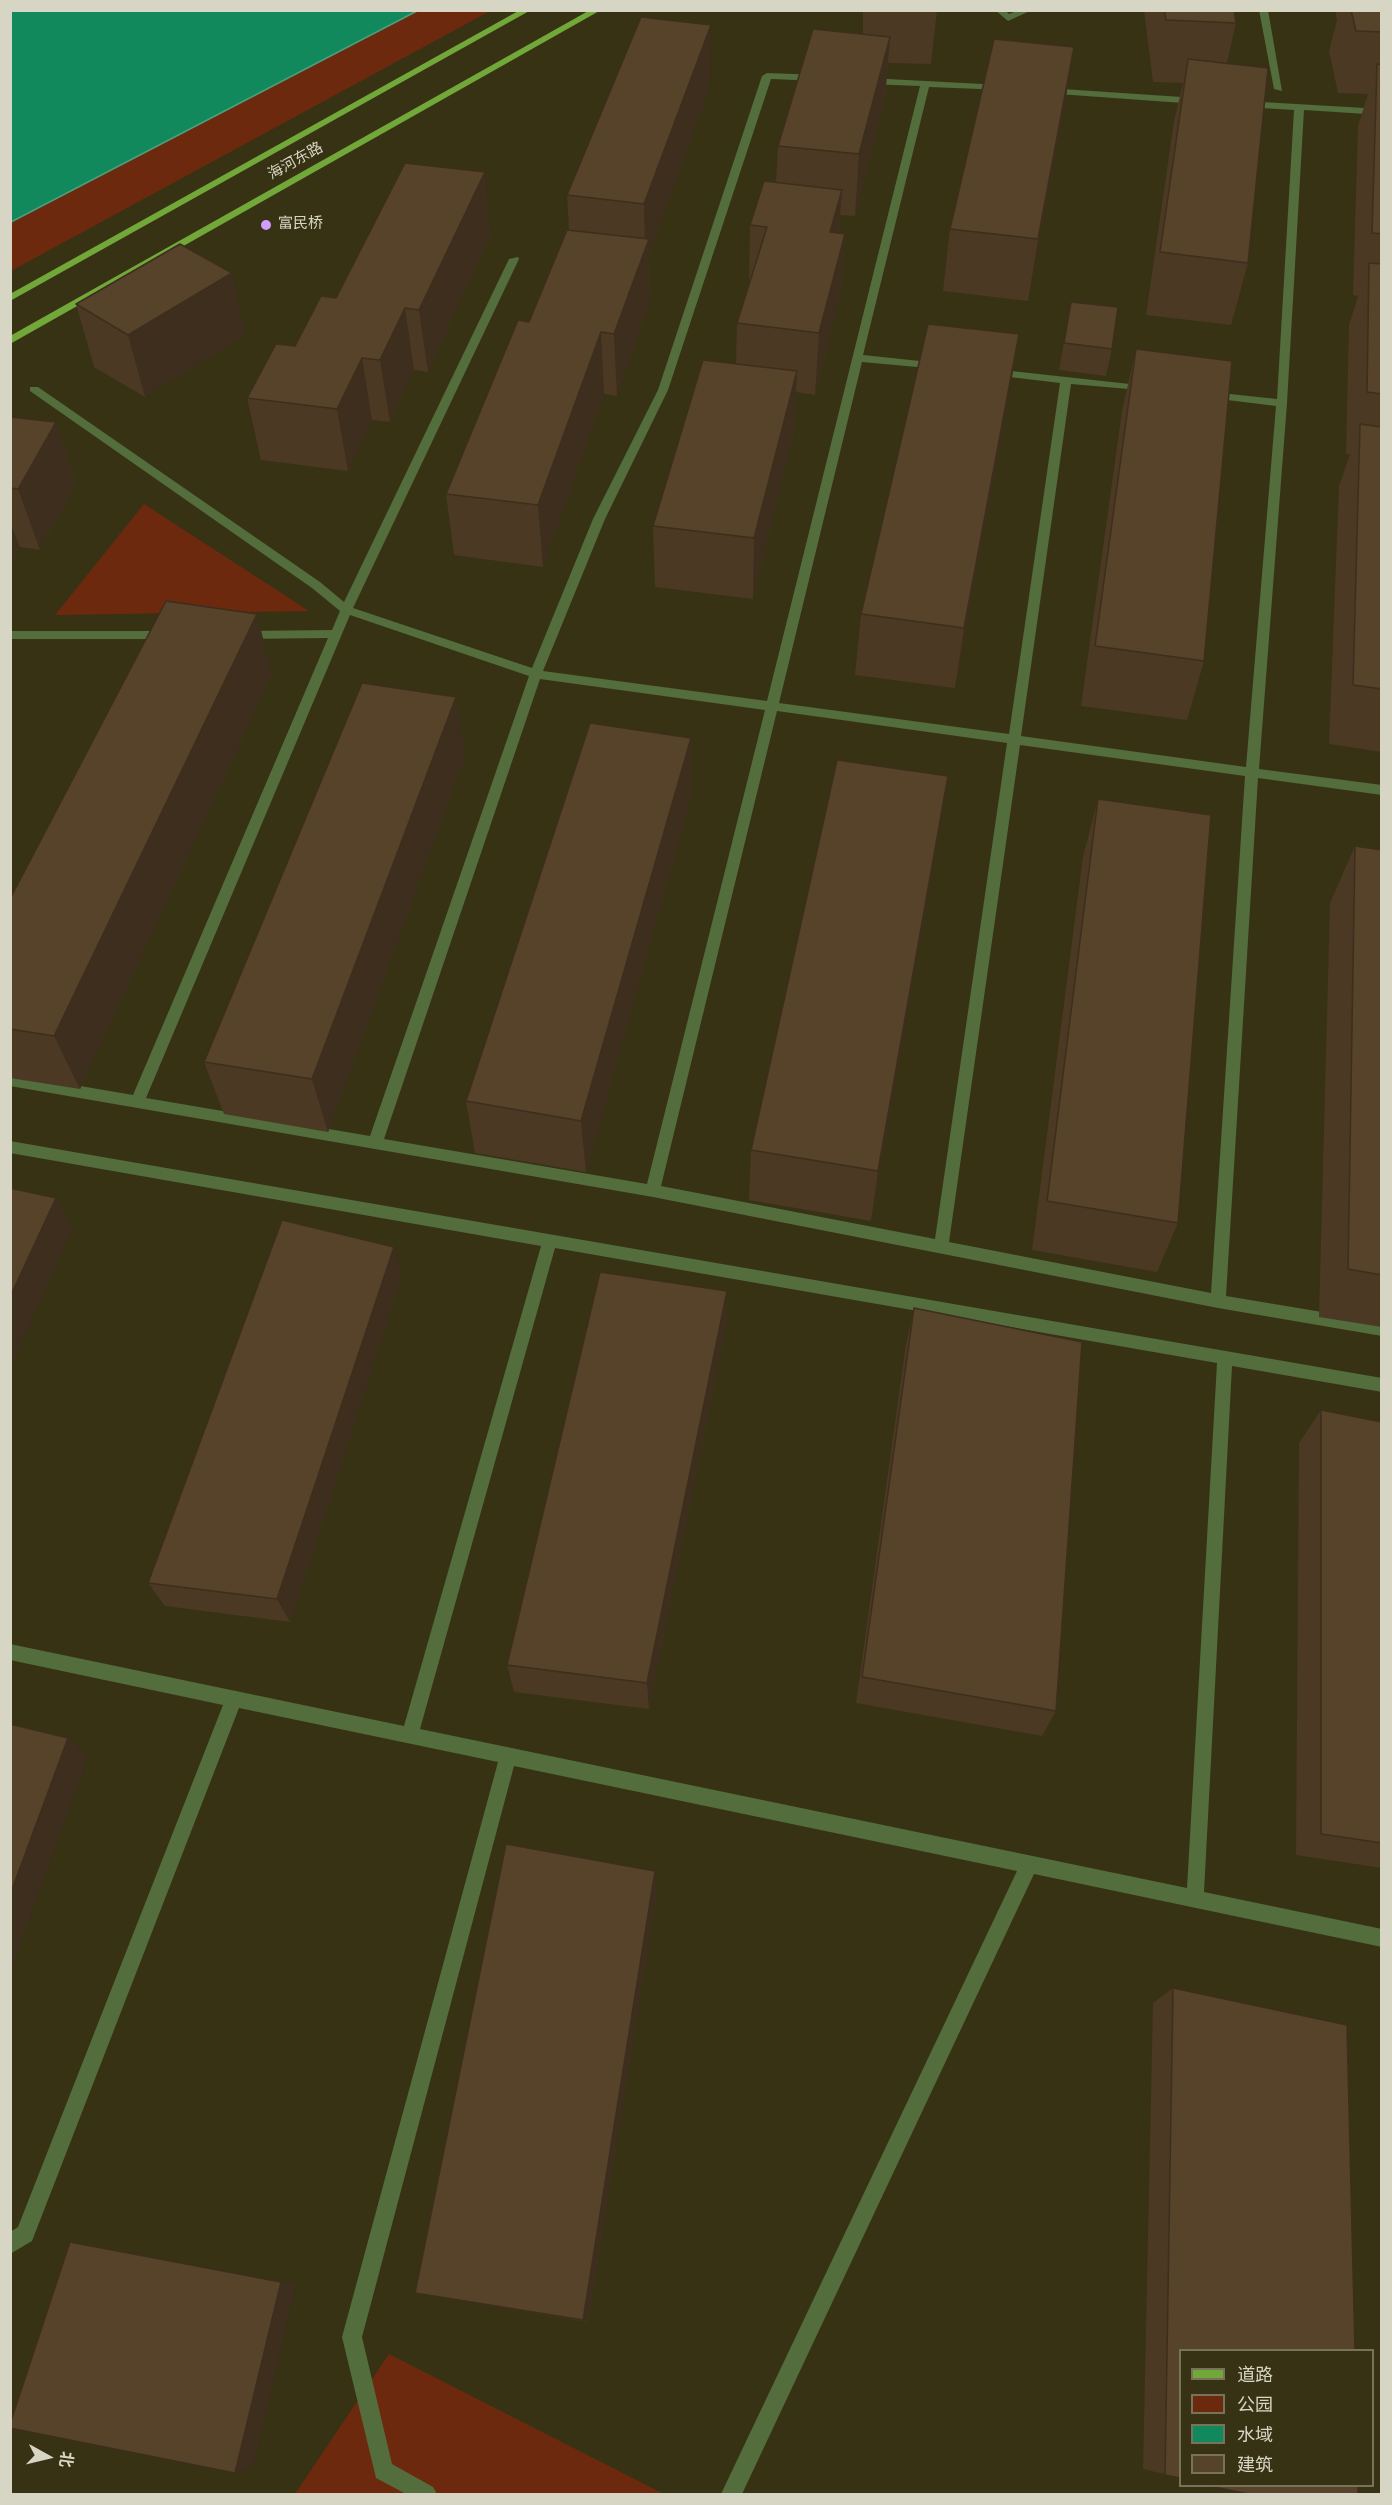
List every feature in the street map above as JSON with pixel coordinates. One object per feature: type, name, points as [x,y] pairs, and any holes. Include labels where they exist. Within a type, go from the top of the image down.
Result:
[{"type":"main road","name":"海河东路","points":[[10,298],[527,10]]},
{"type":"main road","name":"海河东路","points":[[10,341],[597,10]]},
{"type":"street","points":[[999,10],[1008,18],[1028,10]]},
{"type":"street","points":[[1263,10],[1279,89]]},
{"type":"street","points":[[375,1143],[536,674],[599,519],[663,390],[767,76],[835,79]]},
{"type":"street","points":[[857,80],[1007,89]]},
{"type":"street","points":[[653,1191],[860,358],[925,84]]},
{"type":"street","points":[[1042,91],[1206,102]]},
{"type":"street","points":[[1229,103],[1382,112]]},
{"type":"street","points":[[1218,1301],[1252,772],[1282,403],[1299,108]]},
{"type":"street","points":[[138,1101],[346,610],[514,259]]},
{"type":"street","points":[[860,358],[951,368]]},
{"type":"street","points":[[986,371],[1157,390]]},
{"type":"street","points":[[941,1247],[1066,380]]},
{"type":"street","points":[[34,389],[316,585],[346,610],[536,674],[1382,790]]},
{"type":"street","points":[[1203,394],[1282,403]]},
{"type":"street","points":[[232,635],[336,634]]},
{"type":"street","points":[[10,635],[185,635]]},
{"type":"street","points":[[10,1080],[653,1191],[1218,1301],[1382,1329]]},
{"type":"street","points":[[10,1147],[1382,1385]]},
{"type":"street","points":[[410,1735],[550,1241]]},
{"type":"street","points":[[1195,1899],[1225,1358]]},
{"type":"street","points":[[10,1652],[1382,1938]]},
{"type":"street","points":[[10,2244],[25,2234],[234,1698]]},
{"type":"street","points":[[426,2494],[383,2471],[352,2337],[508,1756]]},
{"type":"street","points":[[731,2494],[1029,1866]]},
{"type":"green space","points":[[11,11],[490,11],[11,271]]},
{"type":"green space","points":[[144,504],[309,611],[55,615]]},
{"type":"green space","points":[[389,2354],[664,2494],[295,2494]]},
{"type":"water","points":[[11,10],[417,10],[417,11],[11,222]]},
{"type":"building","points":[[1164,10],[1234,10],[1236,23],[1166,20]]},
{"type":"building","points":[[1351,10],[1382,10],[1382,32],[1356,31]]},
{"type":"building","points":[[641,17],[711,25],[644,204],[567,195]]},
{"type":"building","points":[[813,29],[890,37],[859,154],[778,146]]},
{"type":"building","points":[[994,39],[1074,47],[1038,239],[950,229]]},
{"type":"building","points":[[1188,59],[1268,68],[1248,263],[1160,252]]},
{"type":"building","points":[[1377,64],[1382,65],[1382,234],[1372,233]]},
{"type":"building","points":[[405,163],[485,172],[419,310],[405,308],[380,360],[362,358],[337,409],[247,398],[276,344],[295,346],[321,296],[336,298]]},
{"type":"building","points":[[764,181],[842,190],[830,232],[845,234],[819,333],[737,323],[767,227],[750,225]]},
{"type":"building","points":[[567,230],[649,239],[614,334],[601,332],[538,505],[446,494],[518,320],[529,322]]},
{"type":"building","points":[[180,244],[232,273],[128,335],[76,304]]},
{"type":"building","points":[[1369,263],[1382,264],[1382,394],[1367,392]]},
{"type":"building","points":[[1071,302],[1118,307],[1112,349],[1064,343]]},
{"type":"building","points":[[928,324],[1019,334],[964,628],[861,614]]},
{"type":"building","points":[[1136,349],[1232,361],[1204,661],[1095,646]]},
{"type":"building","points":[[703,360],[797,371],[754,538],[653,526]]},
{"type":"building","points":[[10,417],[56,422],[18,489],[10,488]]},
{"type":"building","points":[[1360,424],[1382,427],[1382,689],[1353,685]]},
{"type":"building","points":[[166,601],[257,614],[54,1036],[10,1029],[10,899]]},
{"type":"building","points":[[362,683],[456,697],[312,1079],[204,1062]]},
{"type":"building","points":[[590,723],[691,738],[581,1121],[466,1101]]},
{"type":"building","points":[[837,760],[948,776],[878,1171],[751,1150]]},
{"type":"building","points":[[1098,799],[1211,815],[1178,1223],[1047,1201]]},
{"type":"building","points":[[1355,846],[1382,850],[1382,1275],[1348,1269]]},
{"type":"building","points":[[10,1188],[56,1198],[10,1297]]},
{"type":"building","points":[[282,1220],[394,1247],[277,1599],[148,1583]]},
{"type":"building","points":[[600,1272],[727,1291],[647,1683],[507,1665]]},
{"type":"building","points":[[914,1308],[1082,1342],[1056,1711],[862,1677]]},
{"type":"building","points":[[1321,1410],[1382,1422],[1382,1843],[1321,1834]]},
{"type":"building","points":[[10,1724],[68,1738],[10,1895]]},
{"type":"building","points":[[506,1844],[655,1871],[583,2320],[415,2293]]},
{"type":"building","points":[[1173,1988],[1347,2025],[1355,2349],[1179,2349],[1179,2478],[1165,2475]]},
{"type":"building","points":[[70,2242],[281,2282],[235,2473],[10,2428]]},
{"type":"building","points":[[1215,2487],[1358,2487],[1358,2494],[1248,2494]]},
{"type":"place","name":"富民桥","points":[[266,225]]}]
